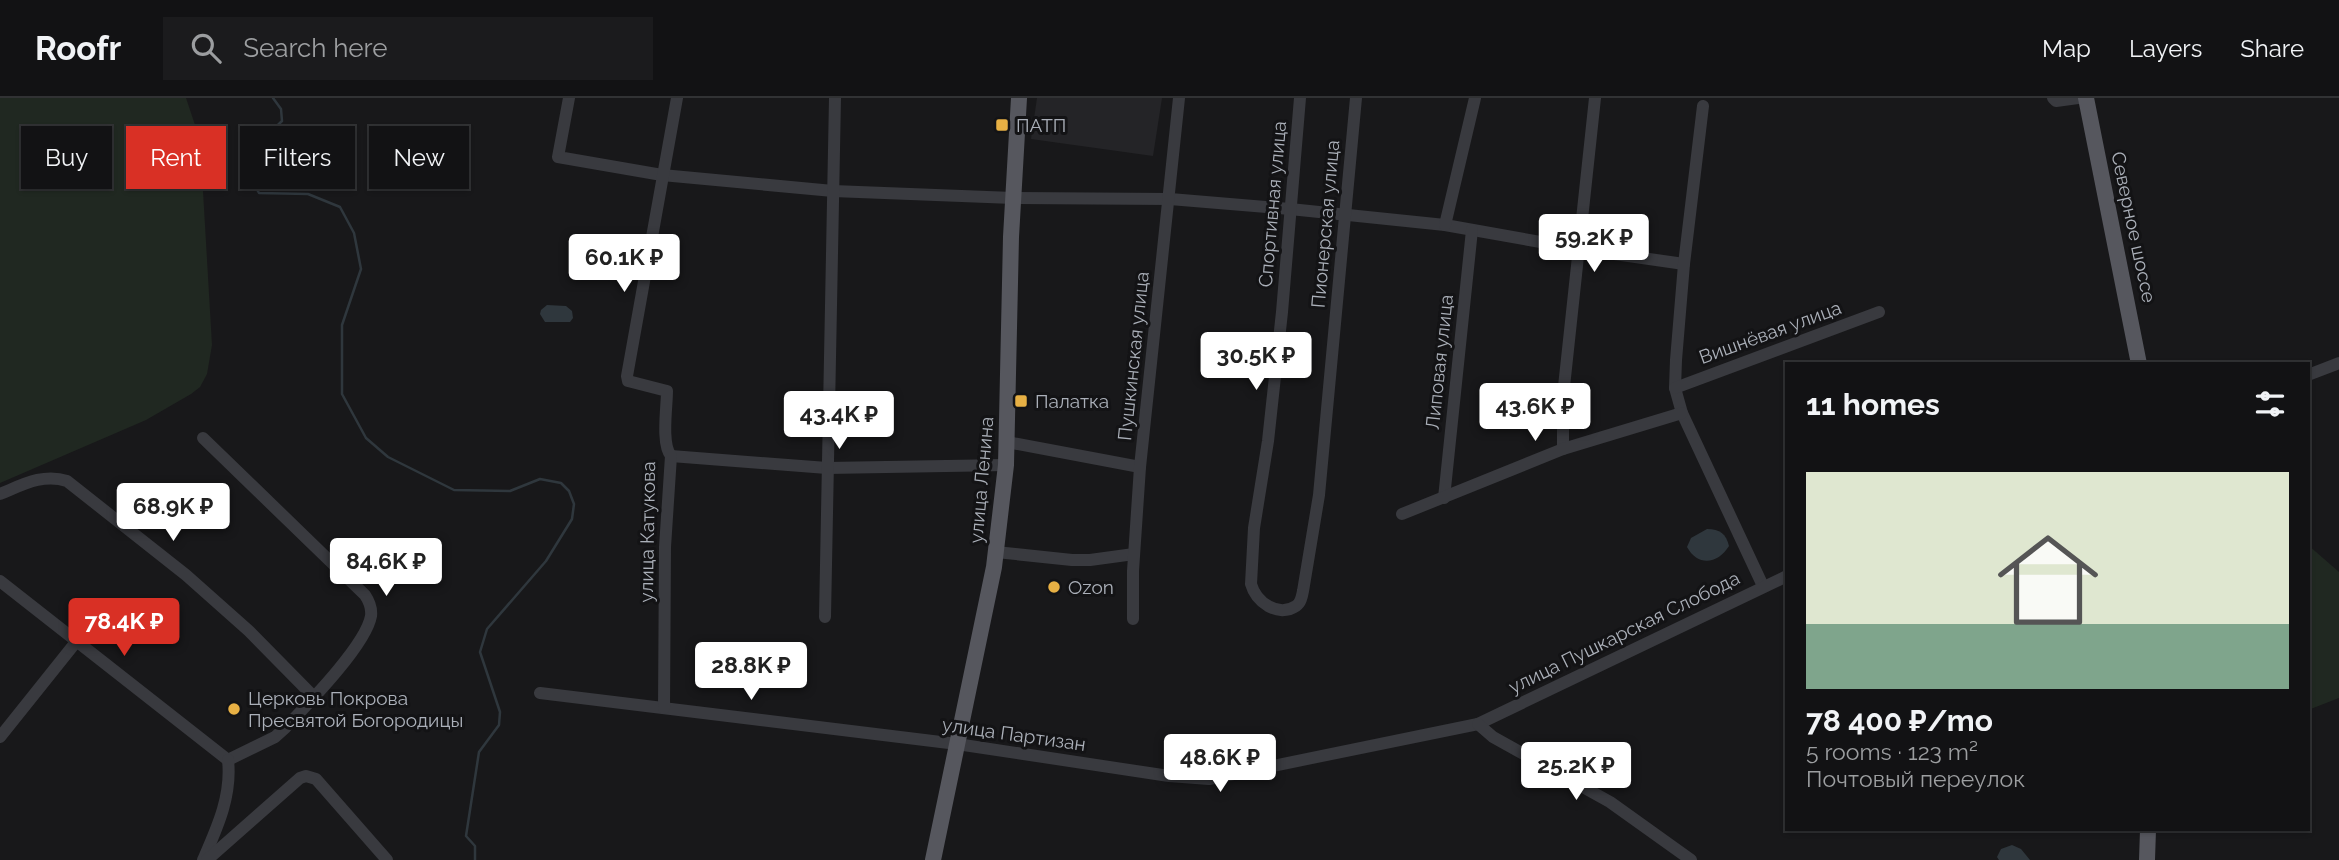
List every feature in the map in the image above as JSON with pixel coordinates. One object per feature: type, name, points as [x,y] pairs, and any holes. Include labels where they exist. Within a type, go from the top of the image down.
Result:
[{"type":"main road","name":"улица Ленина","points":[[933,860],[996,552],[1006,464],[1018,98]]},
{"type":"main road","name":"Северное шоссе","points":[[2086,98],[2139,362]]},
{"type":"main road","points":[[2147,860],[2148,831]]},
{"type":"street","points":[[569,98],[558,157],[662,175],[833,191],[1013,198],[1170,200],[1290,209],[1445,225],[1684,264]]},
{"type":"street","name":"улица Катукова","points":[[664,708],[665,547],[671,456],[666,451],[667,391],[628,381],[626,376],[677,98]]},
{"type":"street","points":[[824,617],[835,98]]},
{"type":"street","name":"Пушкинская улица","points":[[1133,619],[1140,467],[1179,98]]},
{"type":"street","name":"Спортивная улица","points":[[1300,98],[1268,441],[1254,528],[1251,584],[1259,602],[1270,607],[1294,608],[1300,602]]},
{"type":"street","name":"Пионерская улица","points":[[1300,602],[1319,495],[1356,98]]},
{"type":"street","points":[[1445,225],[1475,98]]},
{"type":"street","points":[[1563,449],[1563,396],[1595,98]]},
{"type":"street","points":[[2053,98],[2056,101],[2078,98]]},
{"type":"street","points":[[1703,106],[1684,264],[1675,388],[1682,413],[1763,586]]},
{"type":"street","name":"Липовая улица","points":[[1444,498],[1472,230]]},
{"type":"street","name":"Вишнёвая улица","points":[[1675,388],[1879,312]]},
{"type":"street","points":[[2310,374],[2339,363]]},
{"type":"street","points":[[1402,514],[1563,449],[1682,413]]},
{"type":"street","points":[[203,438],[370,602],[370,617],[366,628],[341,665],[314,697],[275,737],[228,760]]},
{"type":"street","points":[[1007,442],[1140,467]]},
{"type":"street","points":[[671,456],[827,468],[1006,464]]},
{"type":"street","points":[[0,494],[44,477],[67,481],[186,575],[249,631],[314,697]]},
{"type":"street","points":[[996,552],[1072,560],[1134,554]]},
{"type":"street","name":"улица Пушкарская Слобода","points":[[1478,724],[1785,577]]},
{"type":"street","points":[[0,581],[228,760],[230,775],[226,796],[219,823],[204,860]]},
{"type":"street","points":[[0,737],[76,642]]},
{"type":"street","name":"улица Партизан","points":[[540,693],[957,744],[1169,776],[1209,779],[1478,724]]},
{"type":"street","points":[[1478,724],[1493,737],[1610,802],[1692,860]]},
{"type":"street","points":[[204,860],[300,778],[306,776],[316,779],[387,860]]},
{"type":"shaded area","points":[[0,98],[186,98],[195,126],[126,126],[126,189],[203,189],[212,345],[207,374],[200,387],[191,394],[146,420],[0,483]]},
{"type":"shaded area","points":[[1037,98],[1162,98],[1153,156],[1031,139]]},
{"type":"shaded area","points":[[547,305],[566,306],[572,311],[573,318],[570,322],[545,322],[540,314]]},
{"type":"shaded area","points":[[1707,529],[1722,533],[1729,546],[1719,557],[1708,561],[1697,558],[1687,547],[1691,538]]},
{"type":"shaded area","points":[[2310,547],[2339,572],[2339,698],[2310,709]]},
{"type":"shaded area","points":[[2012,845],[2021,849],[2030,860],[1999,860],[1997,857],[2001,849]]},
{"type":"waterway","points":[[273,98],[281,109],[282,121],[256,146],[247,172],[259,193],[308,194],[340,207],[354,233],[361,269],[342,325],[342,394],[366,438],[388,457],[454,490],[510,491],[540,479],[561,483],[569,491],[574,504],[572,519],[546,561],[487,629],[480,652],[500,712],[499,725],[479,752],[466,836],[475,846],[475,860]]},
{"type":"place","name":"ПАТП","points":[[1002,125]]},
{"type":"place","name":"Палатка","points":[[1021,401]]},
{"type":"place","name":"Ozon","points":[[1054,587]]},
{"type":"place","name":"Церковь Покрова Пресвятой Богородицы","points":[[234,709]]}]
